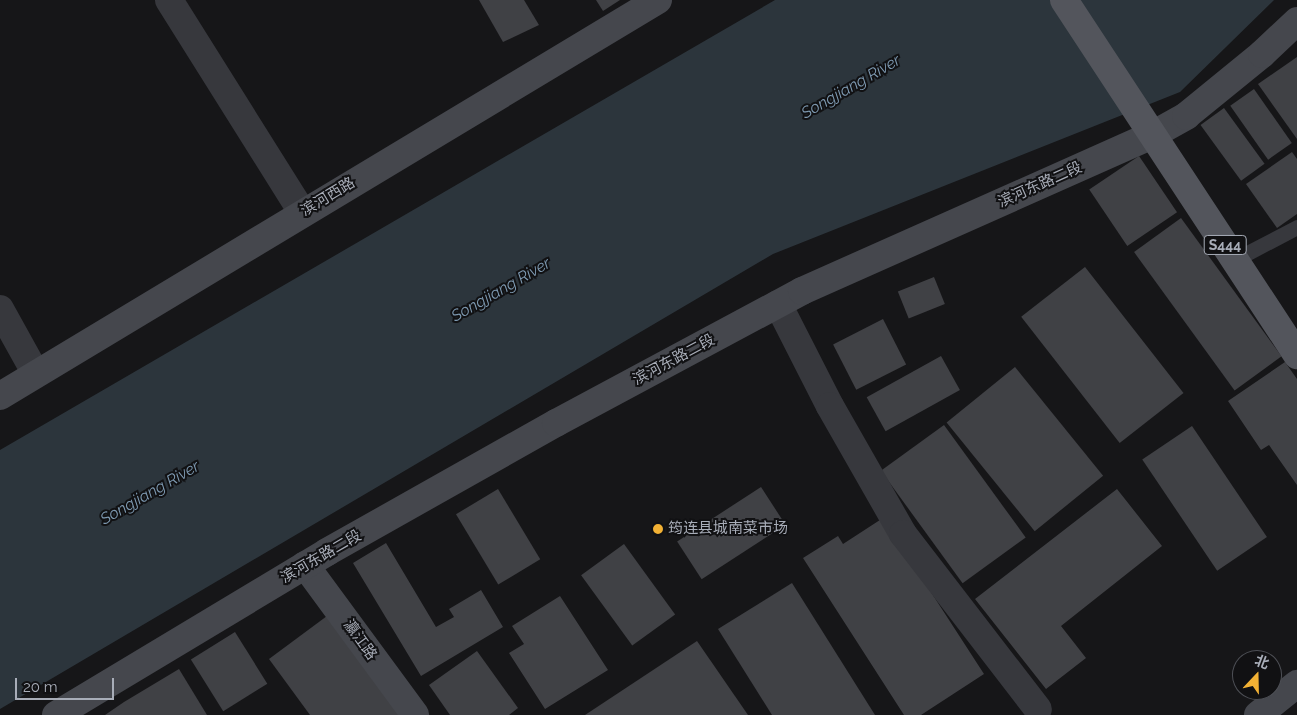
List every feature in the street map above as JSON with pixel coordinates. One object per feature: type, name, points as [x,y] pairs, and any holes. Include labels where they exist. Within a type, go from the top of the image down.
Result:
[{"type":"main road","name":"S444","points":[[1064,0],[1154,134],[1297,355]]},
{"type":"street","points":[[169,0],[302,212]]},
{"type":"street","name":"滨河西路","points":[[0,396],[302,212],[658,0]]},
{"type":"street","name":"滨河东路二段","points":[[56,715],[305,566],[556,423],[802,291],[1154,134],[1186,116],[1262,54],[1297,21]]},
{"type":"street","points":[[778,304],[830,406],[903,534],[1038,709]]},
{"type":"street","points":[[0,309],[36,374]]},
{"type":"street","name":"瀛江路","points":[[305,566],[415,715]]},
{"type":"street","points":[[1258,715],[1297,684]]},
{"type":"lane","points":[[1234,260],[1297,227]]},
{"type":"water","name":"Songjiang River","points":[[775,0],[1274,0],[1180,92],[773,254],[0,709],[0,450]]},
{"type":"building","points":[[479,0],[524,0],[539,25],[503,42]]},
{"type":"building","points":[[596,0],[620,0],[603,11]]},
{"type":"building","points":[[1297,57],[1297,139],[1258,84]]},
{"type":"building","points":[[1254,89],[1292,143],[1268,160],[1230,106]]},
{"type":"building","points":[[1224,108],[1265,164],[1241,181],[1201,125]]},
{"type":"building","points":[[1292,152],[1297,159],[1297,214],[1277,228],[1246,184]]},
{"type":"building","points":[[1139,156],[1177,212],[1127,246],[1089,190]]},
{"type":"building","points":[[1181,218],[1282,356],[1235,390],[1134,252]]},
{"type":"building","points":[[1085,267],[1184,393],[1120,443],[1021,317]]},
{"type":"building","points":[[934,277],[945,304],[909,318],[898,292]]},
{"type":"building","points":[[883,319],[906,364],[856,390],[833,344]]},
{"type":"building","points":[[941,356],[960,390],[886,431],[867,397]]},
{"type":"building","points":[[1285,362],[1297,379],[1297,485],[1269,445],[1261,450],[1228,401]]},
{"type":"building","points":[[1015,367],[1103,476],[1035,531],[947,422]]},
{"type":"building","points":[[944,425],[1026,537],[963,583],[881,471]]},
{"type":"building","points":[[1192,426],[1267,537],[1217,571],[1142,460]]},
{"type":"building","points":[[761,487],[786,525],[702,579],[677,541]]},
{"type":"building","points":[[498,489],[540,559],[498,585],[456,514]]},
{"type":"building","points":[[1117,489],[1162,546],[1061,626],[1086,658],[1046,689],[975,599]]},
{"type":"building","points":[[883,518],[984,674],[921,715],[904,715],[803,558],[838,536],[843,544]]},
{"type":"building","points":[[386,543],[436,627],[454,617],[449,609],[481,590],[503,627],[421,676],[353,563]]},
{"type":"building","points":[[624,544],[675,614],[632,646],[581,575]]},
{"type":"building","points":[[792,583],[875,715],[772,715],[718,629]]},
{"type":"building","points":[[560,596],[608,670],[545,709],[509,653],[524,644],[512,626]]},
{"type":"building","points":[[327,616],[400,715],[310,715],[269,659]]},
{"type":"building","points":[[235,632],[267,684],[223,711],[191,660]]},
{"type":"building","points":[[697,641],[748,715],[585,715]]},
{"type":"building","points":[[477,651],[518,708],[509,715],[450,715],[429,685]]},
{"type":"building","points":[[179,669],[207,715],[105,715],[124,702]]},
{"type":"place","name":"筠连县城南菜市场","points":[[658,529]]}]
